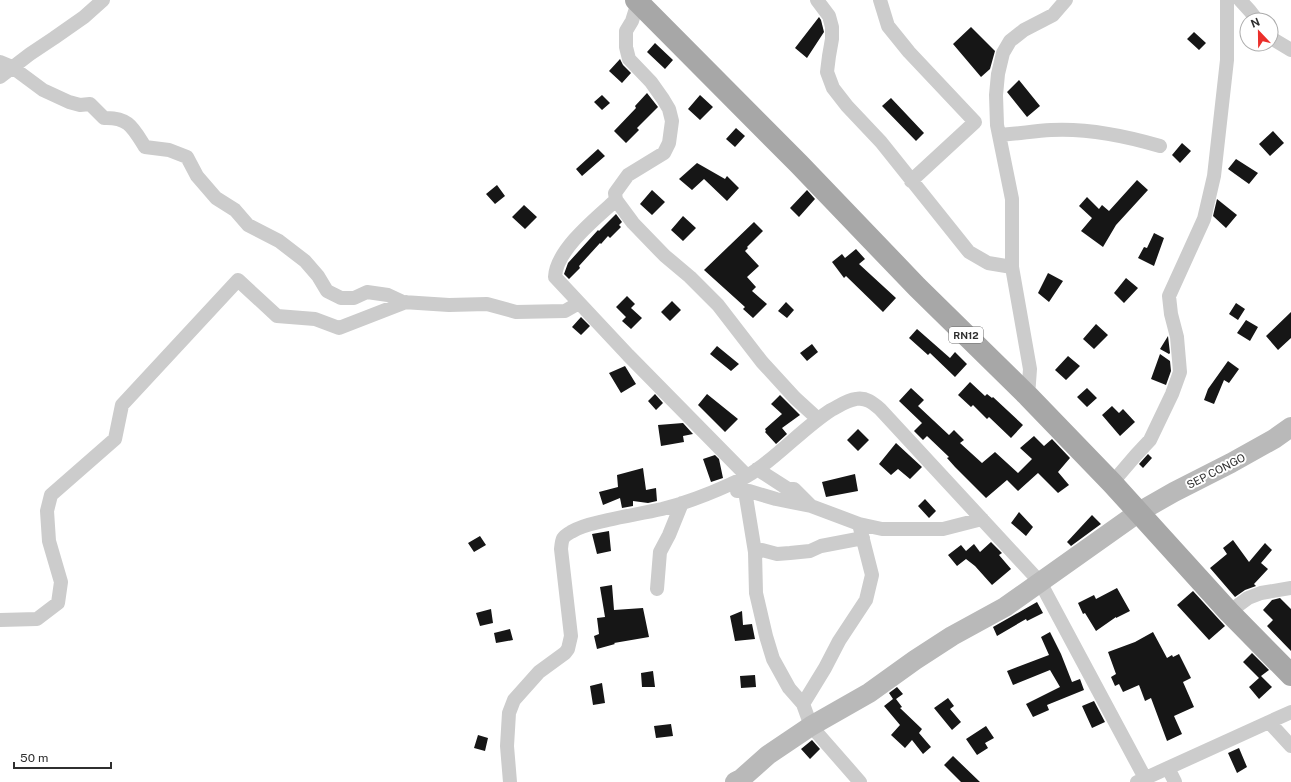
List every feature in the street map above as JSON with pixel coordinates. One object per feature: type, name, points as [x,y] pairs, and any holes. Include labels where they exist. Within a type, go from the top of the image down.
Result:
[{"type":"main road","name":"RN12","points":[[638,1],[799,164],[917,287],[1028,396],[1139,512],[1229,612],[1291,675]]},
{"type":"street","points":[[0,77],[6,65],[30,54],[54,38],[84,17],[103,0]]},
{"type":"street","points":[[817,0],[829,16],[832,27],[832,39],[827,72],[833,88],[847,106],[881,142],[969,252],[988,263],[1012,267]]},
{"type":"street","points":[[880,0],[888,26],[975,122],[911,181]]},
{"type":"street","points":[[1028,396],[1030,369],[1012,267],[1012,199],[997,124],[996,95],[998,74],[1003,53],[1010,41],[1024,30],[1053,15],[1066,0]]},
{"type":"street","points":[[1240,0],[1250,12]]},
{"type":"street","points":[[638,1],[632,21],[626,32],[626,47],[629,59],[651,82],[663,99],[669,109],[672,121],[669,143],[664,153],[628,175],[615,193],[616,200],[633,222],[649,239],[708,294],[762,362],[795,398],[818,419]]},
{"type":"street","points":[[1112,483],[1150,440],[1172,394],[1180,372],[1177,337],[1171,314],[1169,296],[1204,219],[1214,176],[1228,60],[1229,3]]},
{"type":"street","points":[[1279,43],[1291,50]]},
{"type":"street","points":[[6,65],[43,90],[69,102],[80,105],[90,104],[104,118],[115,118],[131,125],[137,132],[145,147],[169,150],[187,157],[197,176],[216,198],[235,210],[248,225],[279,241],[306,261],[318,276],[327,291],[341,298],[354,298],[366,292],[388,295],[403,302],[449,306],[487,304],[516,312],[565,311],[579,303]]},
{"type":"street","points":[[999,135],[1052,130],[1090,132],[1132,138],[1160,146]]},
{"type":"street","points":[[616,200],[570,245],[556,269],[556,277],[634,361],[752,472],[788,489],[794,489],[811,506]]},
{"type":"street","points":[[0,620],[37,619],[58,603],[61,582],[48,534],[47,511],[51,495],[115,439],[122,405],[238,280],[277,316],[315,319],[339,328],[406,302]]},
{"type":"street","points":[[510,782],[507,739],[509,713],[514,700],[538,672],[565,653],[570,643],[570,629],[560,549],[562,540],[572,531],[588,524],[682,503],[733,484],[752,472],[818,419],[847,401],[856,398],[865,399],[872,402],[880,409],[1040,582],[1140,780],[1291,712]]},
{"type":"street","name":"SEP CONGO","points":[[739,781],[768,755],[811,726],[869,693],[914,660],[1004,607],[1139,512],[1274,439],[1291,427]]},
{"type":"street","points":[[717,490],[749,491],[776,499],[811,506],[859,524],[882,529],[943,530],[982,519]]},
{"type":"street","points":[[745,491],[755,552],[756,592],[773,659],[789,688],[803,704],[811,726],[860,782]]},
{"type":"street","points":[[657,589],[660,552],[669,535],[682,503]]},
{"type":"street","points":[[803,704],[825,668],[839,641],[866,600],[872,575],[859,524]]},
{"type":"street","points":[[755,552],[762,550],[777,554],[810,551],[821,546],[862,538]]},
{"type":"street","points":[[1229,612],[1248,598],[1261,593],[1291,588]]},
{"type":"street","points":[[1269,722],[1291,746]]},
{"type":"street","points":[[1168,768],[1175,782]]},
{"type":"building","points":[[819,17],[824,32],[807,58],[795,48]]},
{"type":"building","points":[[971,27],[995,51],[990,69],[981,77],[953,44]]},
{"type":"building","points":[[1194,32],[1206,43],[1199,50],[1187,39]]},
{"type":"building","points":[[655,43],[673,60],[665,69],[647,52]]},
{"type":"building","points":[[620,59],[623,65],[631,73],[622,83],[609,71]]},
{"type":"building","points":[[1019,80],[1040,106],[1027,117],[1007,92]]},
{"type":"building","points":[[647,93],[658,107],[637,128],[639,130],[626,143],[614,131],[636,108],[635,106]]},
{"type":"building","points":[[602,95],[610,103],[602,110],[594,102]]},
{"type":"building","points":[[700,95],[713,107],[700,120],[688,109]]},
{"type":"building","points":[[891,98],[924,133],[916,141],[882,106]]},
{"type":"building","points":[[736,128],[745,136],[735,147],[726,139]]},
{"type":"building","points":[[1273,131],[1284,143],[1270,156],[1259,144]]},
{"type":"building","points":[[1182,143],[1191,151],[1180,163],[1172,155]]},
{"type":"building","points":[[598,149],[605,156],[582,176],[576,169]]},
{"type":"building","points":[[1236,159],[1258,173],[1249,184],[1228,169]]},
{"type":"building","points":[[697,163],[725,179],[727,176],[739,188],[727,201],[704,179],[692,190],[679,179]]},
{"type":"building","points":[[1137,180],[1148,190],[1116,225],[1103,247],[1081,231],[1092,218],[1079,206],[1087,197],[1099,209],[1102,205],[1109,211]]},
{"type":"building","points":[[497,185],[505,196],[495,204],[486,194]]},
{"type":"building","points":[[652,190],[665,202],[652,215],[640,204]]},
{"type":"building","points":[[807,190],[815,199],[799,217],[790,208]]},
{"type":"building","points":[[1217,199],[1237,215],[1226,228],[1213,216]]},
{"type":"building","points":[[524,205],[537,217],[525,229],[512,217]]},
{"type":"building","points":[[616,214],[622,222],[619,225],[621,227],[610,238],[608,236],[601,244],[600,243],[569,279],[564,274],[568,263],[598,230],[599,231]]},
{"type":"building","points":[[683,216],[696,228],[683,241],[671,230]]},
{"type":"building","points":[[754,222],[763,231],[745,251],[759,266],[747,277],[756,287],[752,291],[767,304],[753,318],[743,309],[745,307],[704,270]]},
{"type":"building","points":[[1154,233],[1164,238],[1154,266],[1138,258],[1144,247],[1147,248]]},
{"type":"building","points":[[856,249],[865,259],[859,264],[896,298],[883,312],[846,276],[844,278],[832,262],[842,254],[845,258]]},
{"type":"building","points":[[1048,273],[1063,281],[1049,302],[1038,293]]},
{"type":"building","points":[[1126,278],[1138,288],[1124,303],[1114,293]]},
{"type":"building","points":[[627,296],[635,304],[631,308],[642,318],[631,329],[622,321],[626,317],[616,307]]},
{"type":"building","points":[[672,301],[681,310],[670,321],[661,312]]},
{"type":"building","points":[[786,302],[794,310],[787,318],[778,311]]},
{"type":"building","points":[[1236,303],[1245,309],[1238,320],[1229,314]]},
{"type":"building","points":[[1291,312],[1291,338],[1278,350],[1266,336]]},
{"type":"building","points":[[581,317],[590,326],[581,335],[572,327]]},
{"type":"building","points":[[1246,320],[1258,327],[1250,341],[1237,333]]},
{"type":"building","points":[[1096,324],[1108,335],[1094,349],[1083,339]]},
{"type":"building","points":[[917,329],[950,358],[955,352],[967,364],[955,377],[930,353],[928,355],[909,338]]},
{"type":"building","points":[[1168,336],[1170,353],[1169,354],[1160,349]]},
{"type":"building","points":[[812,344],[818,352],[807,361],[800,353]]},
{"type":"building","points":[[717,346],[739,364],[731,371],[710,354]]},
{"type":"building","points":[[1160,354],[1170,361],[1171,371],[1166,385],[1151,379]]},
{"type":"building","points":[[1068,356],[1080,366],[1066,380],[1055,370]]},
{"type":"building","points":[[1228,361],[1239,369],[1229,383],[1224,380],[1214,404],[1204,400],[1208,389]]},
{"type":"building","points":[[625,366],[636,384],[621,393],[609,373]]},
{"type":"building","points":[[970,382],[985,396],[987,394],[992,398],[993,397],[1023,425],[1011,438],[989,417],[987,419],[973,405],[971,407],[958,395]]},
{"type":"building","points":[[911,388],[924,400],[918,406],[949,435],[954,430],[964,440],[960,443],[982,463],[995,452],[1018,473],[1032,459],[1020,448],[1034,436],[1044,446],[1052,439],[1070,458],[1058,472],[1069,485],[1058,493],[1038,473],[1018,491],[1007,480],[986,498],[955,467],[947,458],[949,457],[927,436],[923,440],[914,431],[922,423],[899,401]]},
{"type":"building","points":[[1087,388],[1097,398],[1087,407],[1077,397]]},
{"type":"building","points":[[655,394],[663,403],[656,410],[648,401]]},
{"type":"building","points":[[707,394],[738,419],[725,432],[698,405]]},
{"type":"building","points":[[780,395],[800,415],[782,428],[787,434],[776,444],[765,432],[765,429],[782,414],[771,404]]},
{"type":"building","points":[[1112,406],[1119,413],[1123,409],[1135,422],[1120,436],[1102,415]]},
{"type":"building","points":[[683,423],[693,434],[683,436],[684,442],[661,446],[658,425]]},
{"type":"building","points":[[858,429],[869,440],[858,451],[847,440]]},
{"type":"building","points":[[896,443],[922,467],[910,479],[898,469],[891,475],[879,464]]},
{"type":"building","points":[[1148,454],[1152,458],[1143,468],[1139,464]]},
{"type":"building","points":[[715,455],[719,459],[723,478],[711,482],[703,459]]},
{"type":"building","points":[[643,468],[646,490],[656,488],[657,501],[648,503],[633,501],[633,506],[622,508],[620,498],[603,505],[599,492],[618,487],[617,475]]},
{"type":"building","points":[[855,474],[858,491],[826,497],[822,482]]},
{"type":"building","points":[[925,499],[936,511],[929,518],[918,506]]},
{"type":"building","points":[[1019,512],[1033,527],[1026,536],[1011,523]]},
{"type":"building","points":[[1092,515],[1101,524],[1071,546],[1067,542]]},
{"type":"building","points":[[609,531],[611,551],[597,554],[592,534]]},
{"type":"building","points":[[480,536],[486,545],[474,552],[468,543]]},
{"type":"building","points":[[1233,540],[1249,562],[1265,543],[1272,550],[1261,563],[1268,569],[1254,584],[1256,586],[1245,590],[1235,597],[1210,568],[1227,554],[1223,548]]},
{"type":"building","points":[[991,542],[1002,553],[999,555],[1011,569],[992,585],[975,566],[966,559],[957,566],[948,555],[961,545],[966,551],[974,544],[980,552]]},
{"type":"building","points":[[612,585],[614,610],[643,608],[649,637],[614,643],[615,644],[597,649],[594,636],[599,634],[597,618],[605,617],[600,587]]},
{"type":"building","points":[[1117,588],[1130,611],[1116,617],[1096,631],[1085,613],[1083,614],[1078,603],[1094,595],[1096,599]]},
{"type":"building","points":[[1193,591],[1225,626],[1209,640],[1177,605]]},
{"type":"building","points":[[1280,598],[1291,609],[1291,651],[1267,626],[1273,620],[1263,610],[1272,600]]},
{"type":"building","points":[[1037,602],[1043,613],[1027,621],[1026,619],[997,636],[993,627]]},
{"type":"building","points":[[491,609],[493,623],[480,626],[476,613]]},
{"type":"building","points":[[742,611],[743,625],[752,624],[755,639],[735,641],[730,616]]},
{"type":"building","points":[[510,629],[513,640],[496,643],[494,633]]},
{"type":"building","points":[[1050,632],[1061,654],[1072,682],[1080,679],[1084,690],[1047,705],[1049,710],[1033,717],[1026,704],[1060,687],[1050,670],[1013,685],[1007,671],[1049,655],[1041,637]]},
{"type":"building","points":[[1153,632],[1167,658],[1172,655],[1173,657],[1179,654],[1191,678],[1183,682],[1194,707],[1174,716],[1182,734],[1167,741],[1151,698],[1145,701],[1139,685],[1123,692],[1119,684],[1115,686],[1111,677],[1116,674],[1108,652],[1135,642]]},
{"type":"building","points":[[1252,653],[1269,670],[1261,676],[1272,687],[1259,699],[1249,687],[1259,678],[1243,662]]},
{"type":"building","points":[[653,671],[655,687],[642,687],[641,673]]},
{"type":"building","points":[[755,675],[756,687],[741,688],[740,676]]},
{"type":"building","points":[[602,683],[605,703],[593,705],[590,686]]},
{"type":"building","points":[[897,687],[903,694],[896,699],[902,707],[900,708],[922,729],[919,733],[931,747],[923,754],[912,740],[905,748],[891,735],[900,725],[884,706],[893,699],[889,693]]},
{"type":"building","points":[[948,698],[954,706],[950,709],[961,722],[952,730],[934,708]]},
{"type":"building","points":[[1094,701],[1105,722],[1092,728],[1082,706]]},
{"type":"building","points":[[671,724],[673,736],[656,738],[654,726]]},
{"type":"building","points":[[986,726],[994,738],[985,743],[988,748],[977,755],[966,739]]},
{"type":"building","points":[[478,735],[488,738],[485,751],[474,748]]},
{"type":"building","points":[[812,740],[820,749],[810,759],[801,749]]},
{"type":"building","points":[[1239,748],[1247,767],[1237,773],[1228,753]]},
{"type":"building","points":[[953,756],[980,782],[961,782],[944,765]]}]
